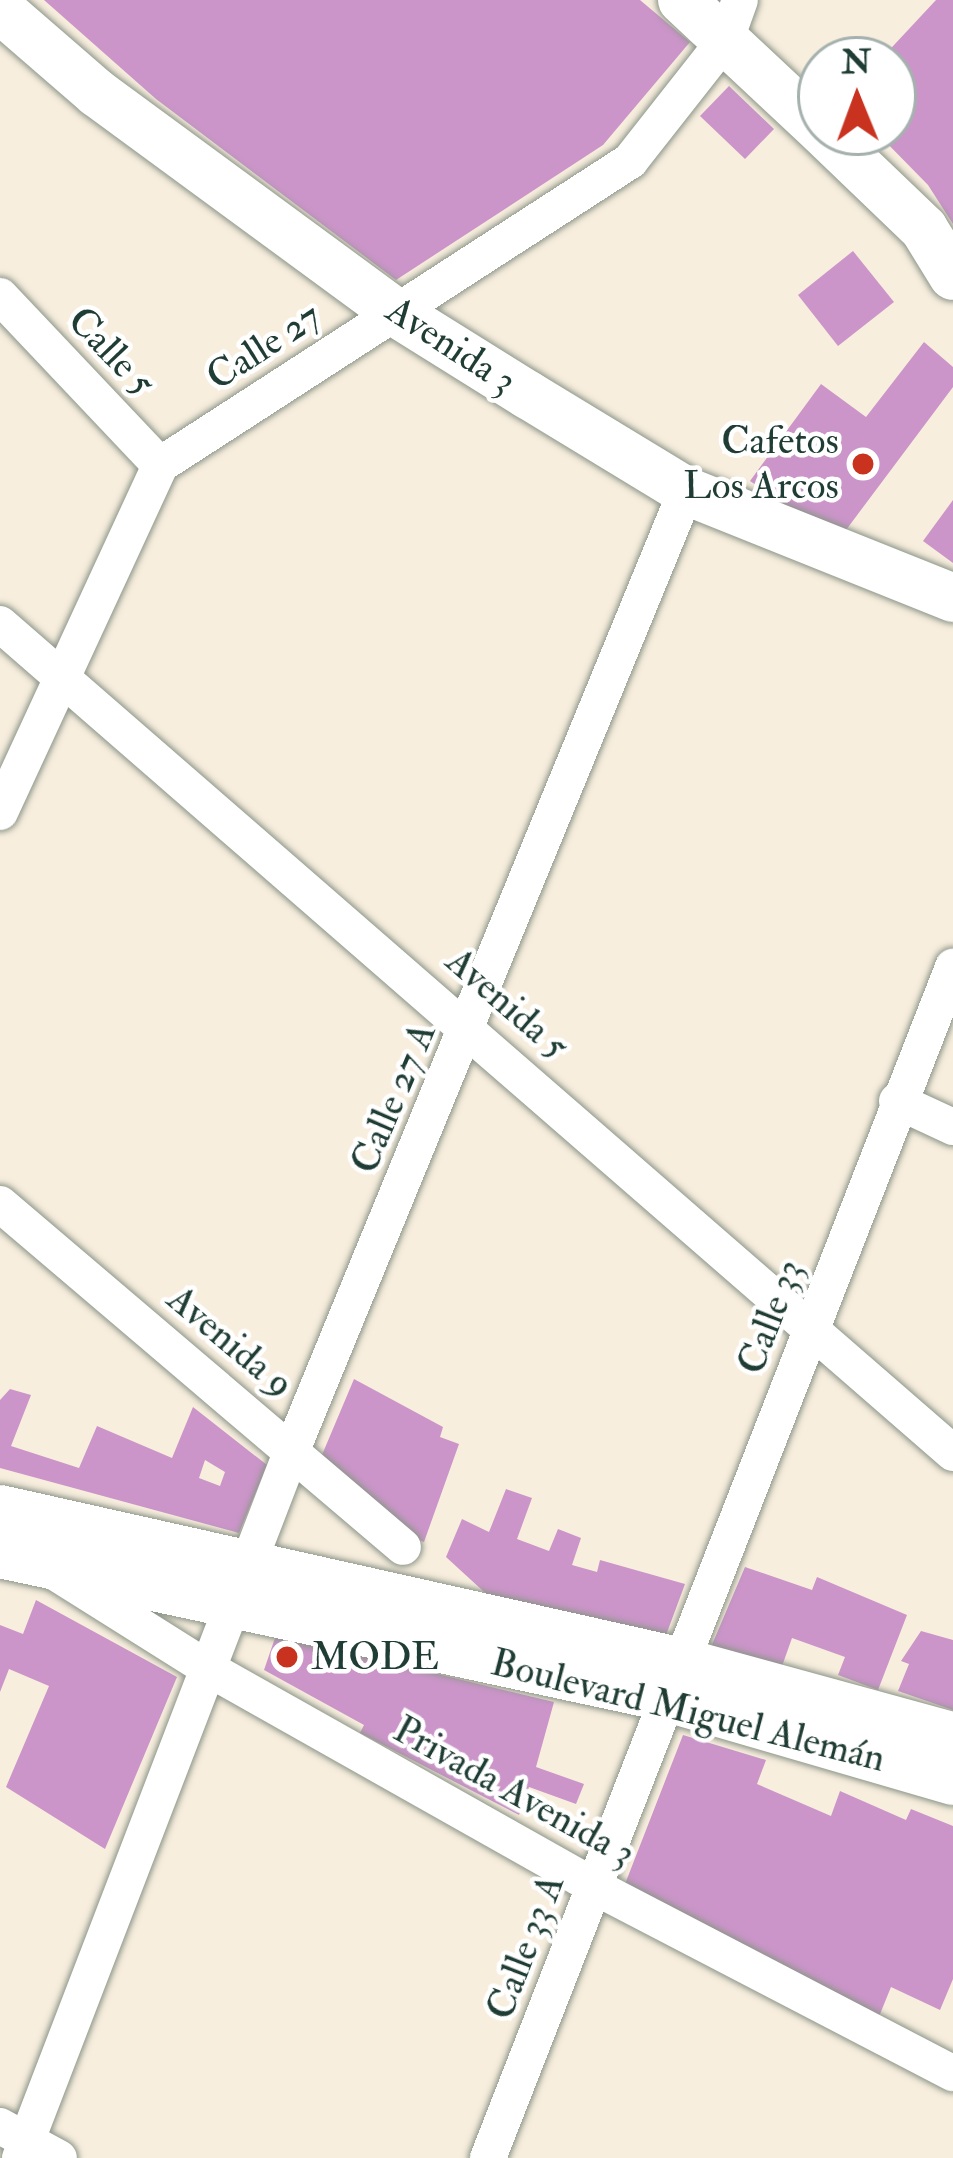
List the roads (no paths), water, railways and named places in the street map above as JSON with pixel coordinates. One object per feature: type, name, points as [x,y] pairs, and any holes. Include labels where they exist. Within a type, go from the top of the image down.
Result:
[{"type":"main road","points":[[682,0],[733,20],[797,100]]},
{"type":"main road","name":"Avenida 3","points":[[0,9],[97,93],[395,312],[686,491],[953,598]]},
{"type":"main road","points":[[848,156],[924,230],[953,276]]},
{"type":"main road","name":"Boulevard Miguel Alemán","points":[[0,1509],[244,1585],[953,1736]]},
{"type":"main road","name":"Boulevard Miguel Alemán","points":[[23,1560],[244,1585]]},
{"type":"main road","name":"Boulevard Miguel Alemán","points":[[671,1679],[953,1781]]},
{"type":"street","name":"Calle 27","points":[[160,465],[630,160],[733,20]]},
{"type":"street","name":"Calle 5","points":[[0,296],[160,465]]},
{"type":"street","points":[[0,812],[160,465]]},
{"type":"street","name":"Calle 27 A","points":[[244,1585],[292,1450],[686,491]]},
{"type":"street","name":"Avenida 5","points":[[0,624],[470,1026],[953,1453]]},
{"type":"street","name":"Calle 33","points":[[671,1679],[953,967]]},
{"type":"street","points":[[896,1102],[953,1127]]},
{"type":"street","name":"Avenida 9","points":[[0,1204],[403,1547]]},
{"type":"street","name":"Privada Avenida 3","points":[[23,1560],[595,1887],[950,2063]]},
{"type":"street","points":[[59,2158],[15,2141],[244,1585]]},
{"type":"street","name":"Calle 33 A","points":[[488,2158],[671,1679]]},
{"type":"place","name":"Cafetos Los Arcos","points":[[863,464]]},
{"type":"place","name":"MODE","points":[[287,1657]]}]
